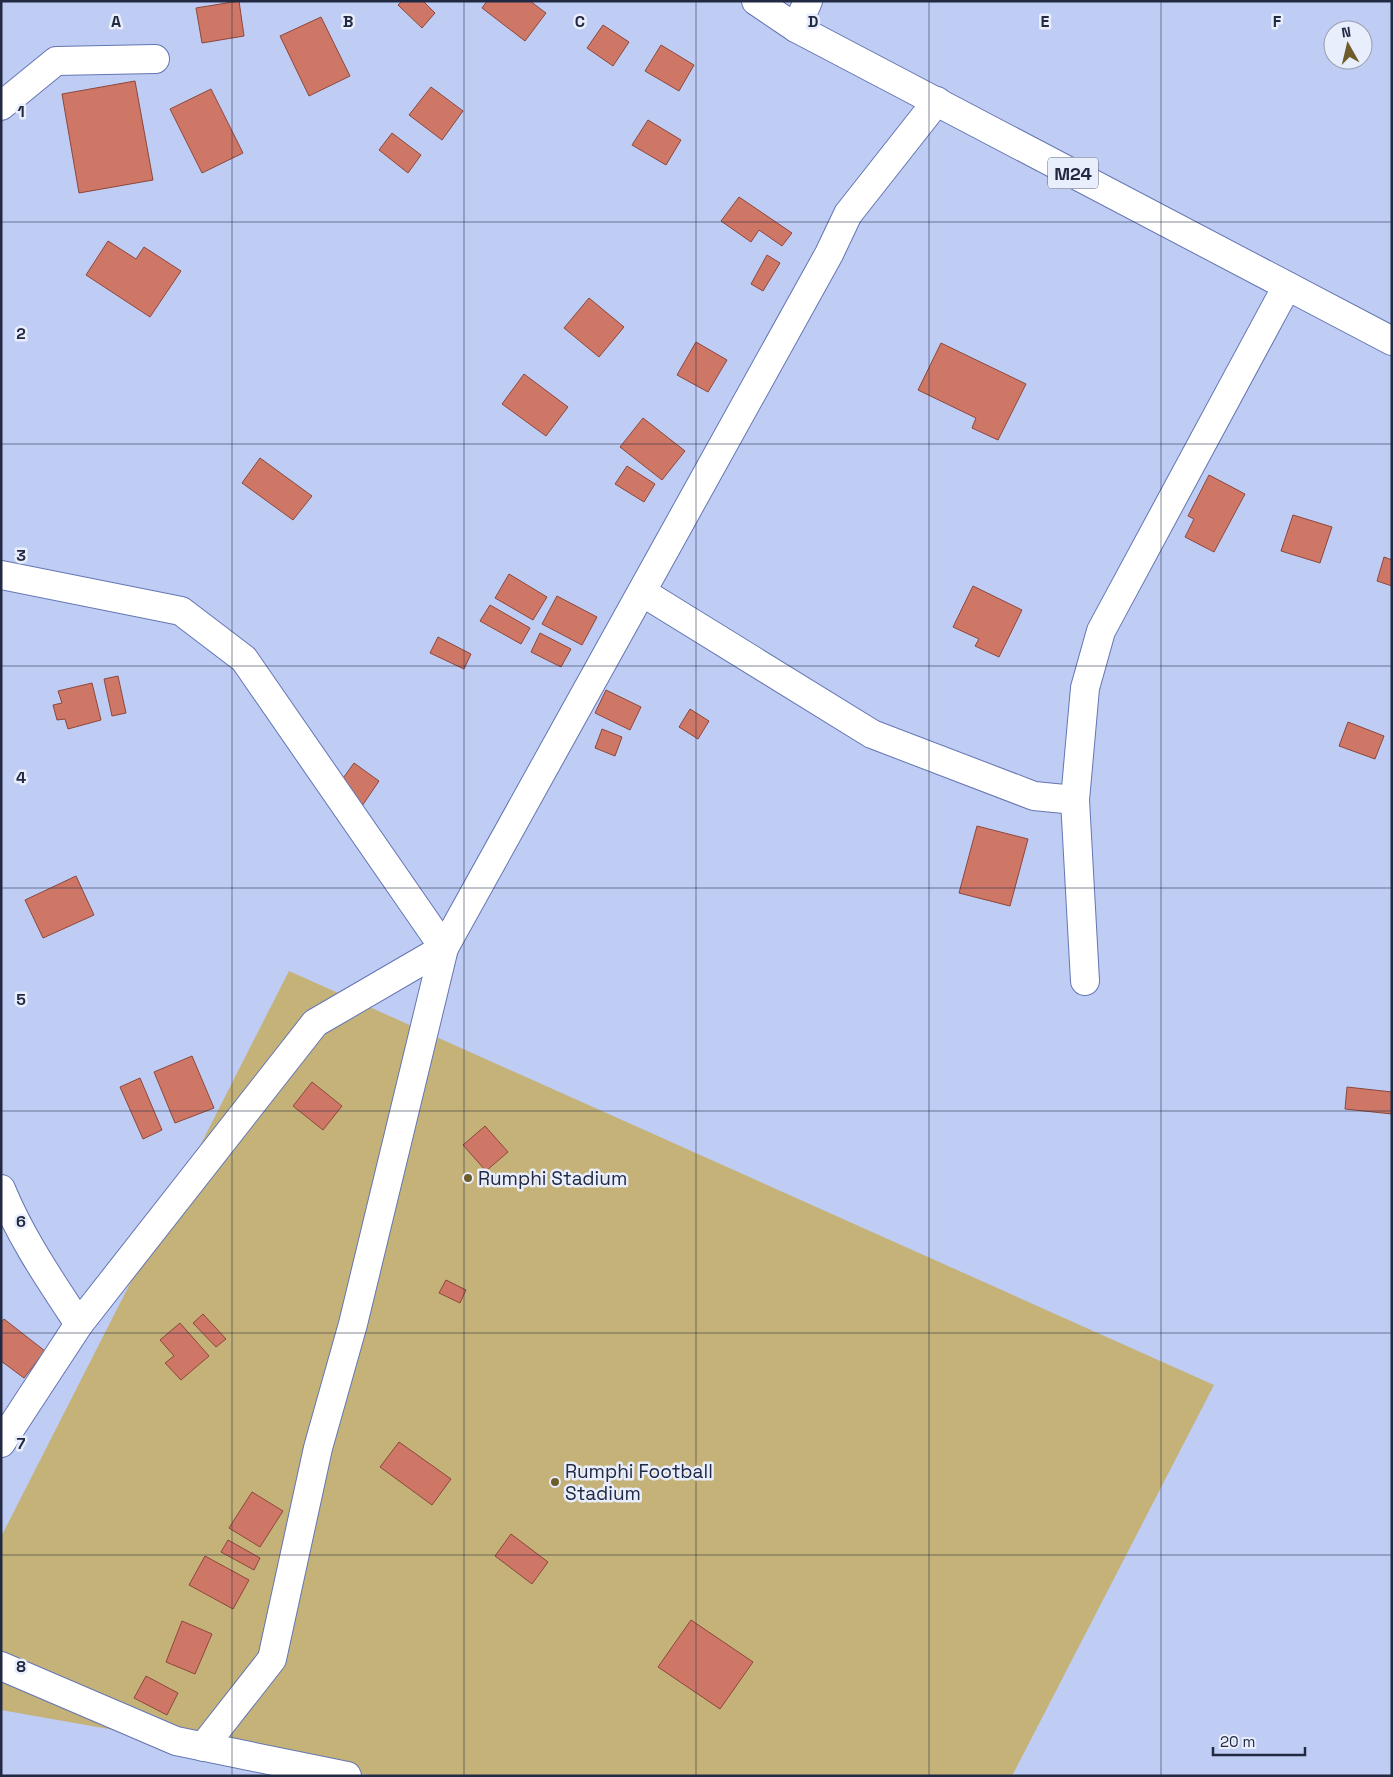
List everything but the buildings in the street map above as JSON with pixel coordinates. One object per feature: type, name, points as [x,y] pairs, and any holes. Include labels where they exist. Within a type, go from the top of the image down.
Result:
[{"type":"street","name":"M24","points":[[756,1],[796,28],[1392,341]]},
{"type":"street","points":[[796,28],[808,1]]},
{"type":"street","points":[[1,106],[56,61],[155,59]]},
{"type":"street","points":[[203,1747],[272,1659],[318,1448],[353,1324],[444,948],[829,254],[848,214],[937,101]]},
{"type":"street","points":[[1084,981],[1075,800],[1085,688],[1101,631],[1287,286]]},
{"type":"street","points":[[1,575],[181,611],[244,659],[444,948]]},
{"type":"street","points":[[642,592],[872,734],[1034,796],[1075,800]]},
{"type":"street","points":[[1,1443],[79,1324],[315,1023],[444,948]]},
{"type":"street","points":[[1,1189],[36,1259],[79,1324]]},
{"type":"street","points":[[1,1666],[176,1741],[285,1770],[347,1776]]},
{"type":"shaded area","name":"Rumphi Stadium","points":[[289,971],[1214,1385],[1012,1776],[375,1776],[1,1710],[1,1537]]},
{"type":"place","name":"Rumphi Stadium","points":[[468,1178]]},
{"type":"place","name":"Rumphi Football Stadium","points":[[555,1482]]}]
